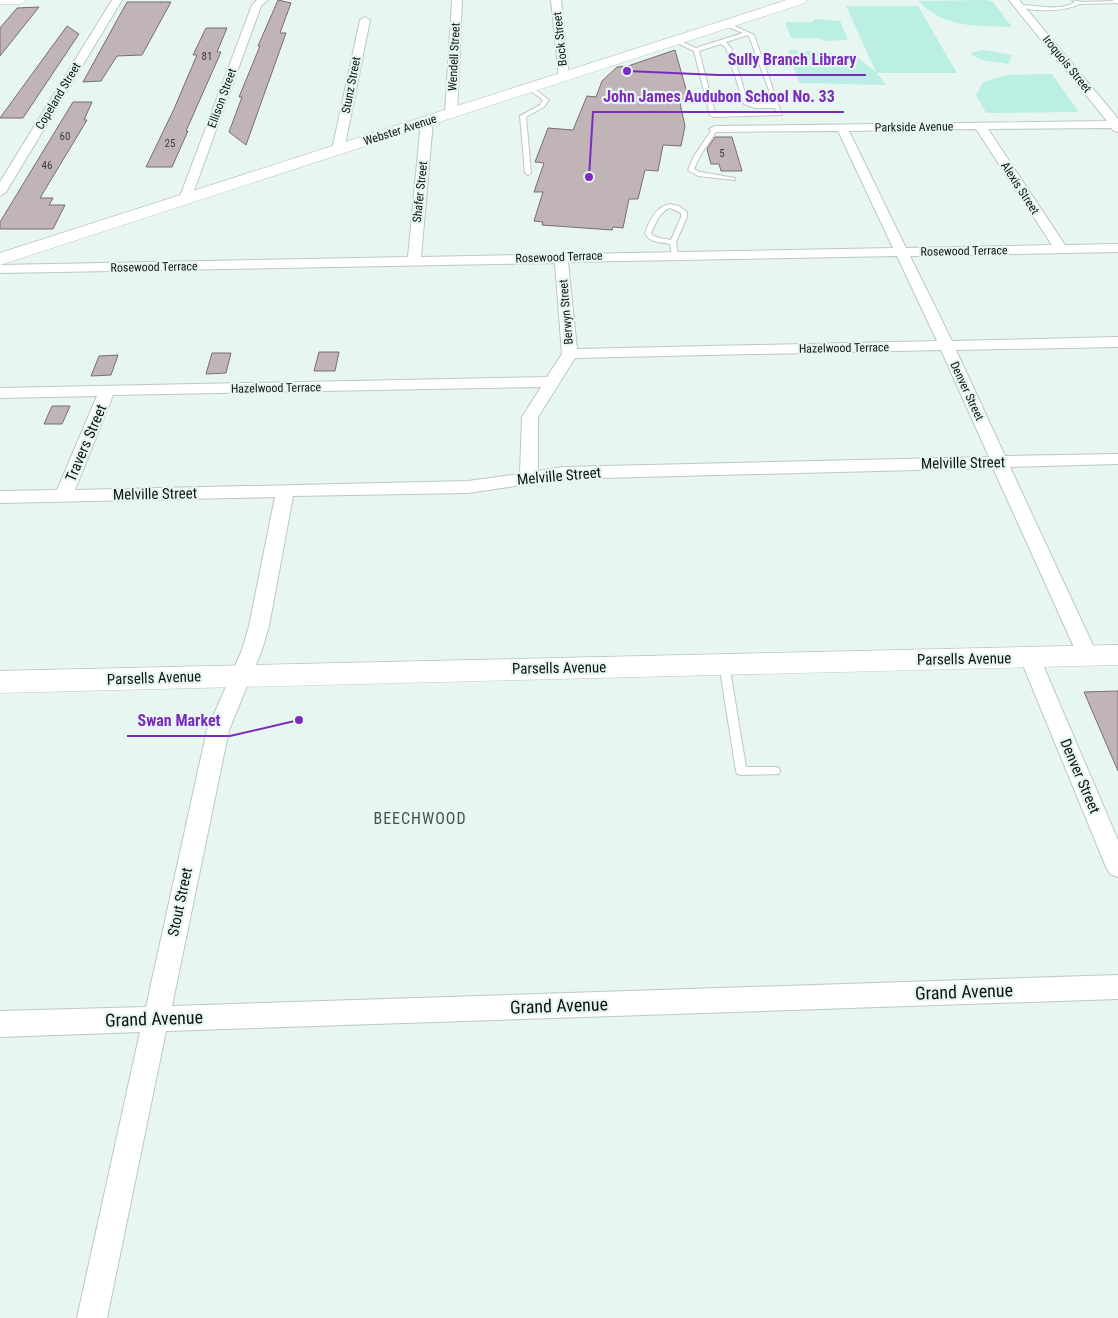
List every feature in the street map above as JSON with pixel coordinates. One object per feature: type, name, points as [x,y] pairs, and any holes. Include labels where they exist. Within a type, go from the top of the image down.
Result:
[{"type":"street","points":[[1,1],[20,0]]},
{"type":"street","name":"Copeland Street","points":[[0,192],[117,0]]},
{"type":"street","name":"Ellison Street","points":[[185,200],[257,5],[263,0]]},
{"type":"street","name":"Wendell Street","points":[[451,114],[457,0]]},
{"type":"street","name":"Bock Street","points":[[556,0],[564,77]]},
{"type":"street","name":"Webster Avenue","points":[[0,259],[800,0]]},
{"type":"street","name":"Iroquois Street","points":[[1017,3],[1115,122]]},
{"type":"street","name":"Stunz Street","points":[[338,150],[365,20]]},
{"type":"street","name":"Shafer Street","points":[[414,262],[427,121]]},
{"type":"street","name":"Parkside Avenue","points":[[715,129],[980,126],[1115,122]]},
{"type":"street","name":"Alexis Street","points":[[980,126],[1060,249]]},
{"type":"street","name":"Denver Street","points":[[842,128],[946,345],[1088,656]]},
{"type":"street","name":"Rosewood Terrace","points":[[0,269],[414,262],[561,257],[674,248],[900,252],[1118,248]]},
{"type":"street","name":"Berwyn Street","points":[[529,476],[530,417],[570,354],[561,257]]},
{"type":"street","name":"Hazelwood Terrace","points":[[570,354],[1118,342]]},
{"type":"street","name":"Hazelwood Terrace","points":[[0,393],[552,382]]},
{"type":"street","name":"Travers Street","points":[[64,495],[107,391]]},
{"type":"street","name":"Melville Street","points":[[0,496],[468,487],[529,476],[562,473],[1118,459]]},
{"type":"street","name":"Stout Street","points":[[92,1318],[218,730],[252,650],[259,626],[285,492]]},
{"type":"street","name":"Parsells Avenue","points":[[0,682],[1118,655]]},
{"type":"street","name":"Denver Street","points":[[1030,658],[1118,867]]},
{"type":"street","name":"Grand Avenue","points":[[0,1024],[1118,987]]},
{"type":"lane","points":[[1017,3],[1061,7],[1074,6],[1076,1],[1118,1]]},
{"type":"lane","points":[[694,50],[714,115],[780,114],[751,35],[726,24]]},
{"type":"lane","points":[[676,41],[694,50],[748,34]]},
{"type":"lane","points":[[722,41],[728,48],[746,103],[755,106],[777,106]]},
{"type":"lane","points":[[528,173],[524,116],[542,106],[546,100],[530,88]]},
{"type":"lane","points":[[715,129],[697,156],[691,170],[698,174],[733,179]]},
{"type":"lane","points":[[674,207],[684,212],[674,248],[649,236],[648,233],[656,212],[663,208],[674,207]]},
{"type":"lane","points":[[724,664],[741,771],[775,771]]},
{"type":"green space","points":[[988,0],[993,2],[1012,27],[961,24],[950,21],[928,10],[918,1]]},
{"type":"green space","points":[[846,6],[918,6],[957,73],[877,73],[886,85],[799,83],[788,50],[826,52],[858,58],[876,72]]},
{"type":"green space","points":[[815,19],[840,21],[848,40],[824,41],[819,38],[791,38],[785,22],[812,22]]},
{"type":"green space","points":[[983,50],[1012,55],[1008,64],[984,60],[970,53]]},
{"type":"green space","points":[[1052,74],[1078,111],[986,113],[976,95],[983,82],[1007,75]]},
{"type":"building","points":[[278,0],[291,3],[280,33],[286,33],[246,145],[229,132],[242,97],[239,97]]},
{"type":"building","points":[[127,2],[171,2],[142,55],[117,56],[101,81],[83,82]]},
{"type":"building","points":[[39,7],[0,56],[0,28],[17,8]]},
{"type":"building","points":[[67,26],[79,34],[23,118],[0,118]]},
{"type":"building","points":[[206,28],[227,28],[217,52],[221,52],[186,131],[188,131],[172,167],[146,167],[174,109],[197,55],[193,55]]},
{"type":"building","points":[[675,50],[686,89],[685,96],[680,103],[685,126],[681,146],[663,145],[658,171],[645,170],[638,199],[629,199],[623,228],[613,227],[612,230],[542,225],[543,222],[534,221],[543,192],[534,192],[544,163],[535,162],[548,128],[573,130],[587,96],[596,97],[602,81],[617,67],[628,66]]},
{"type":"building","points":[[73,102],[92,102],[84,120],[87,120],[40,198],[53,198],[49,205],[65,205],[53,229],[0,229],[0,222]]},
{"type":"building","points":[[715,137],[732,137],[742,171],[721,171],[719,164],[711,164],[707,149]]},
{"type":"building","points":[[319,352],[339,352],[335,371],[314,371]]},
{"type":"building","points":[[212,353],[231,353],[226,373],[206,374]]},
{"type":"building","points":[[118,355],[111,375],[91,376],[99,356]]},
{"type":"building","points":[[52,406],[70,406],[62,424],[44,424]]},
{"type":"building","points":[[1118,691],[1118,771],[1084,692]]},
{"type":"place","name":"Sully Branch Library","points":[[627,71]]},
{"type":"place","name":"John James Audubon School No. 33","points":[[589,177]]},
{"type":"place","name":"Swan Market","points":[[299,720]]},
{"type":"district","name":"BEECHWOOD","points":[[420,818]]}]
